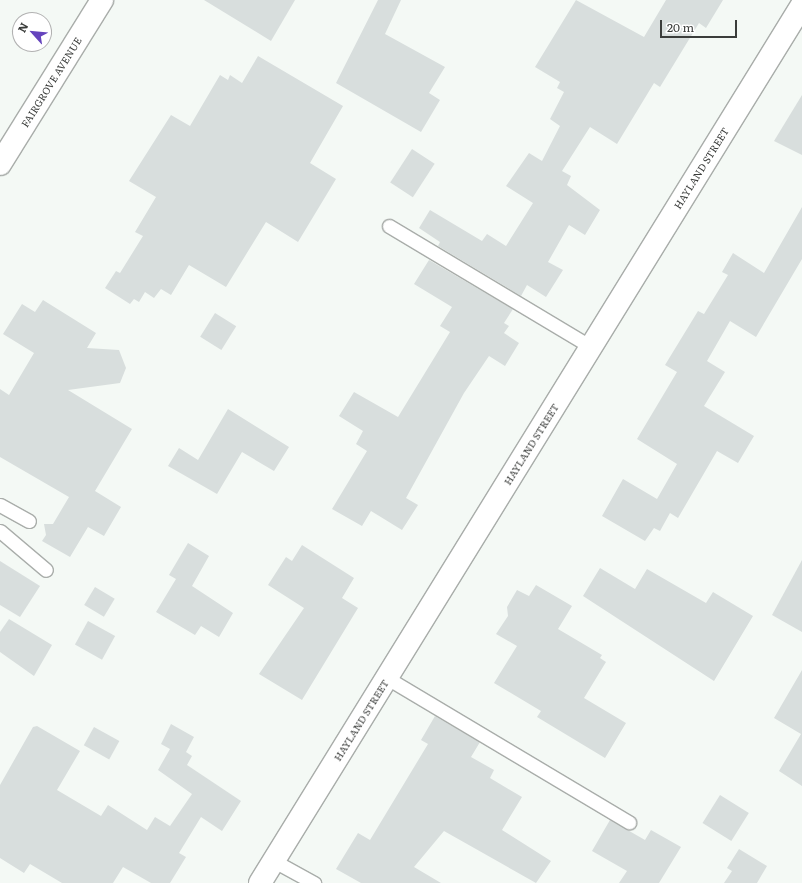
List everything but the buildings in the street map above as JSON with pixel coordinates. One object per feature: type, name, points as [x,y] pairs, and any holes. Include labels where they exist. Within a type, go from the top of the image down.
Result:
[{"type":"street","name":"FAIRGROVE AVENUE","points":[[0,164],[102,0]]},
{"type":"street","name":"HAYLAND STREET","points":[[260,883],[802,5]]},
{"type":"lane","points":[[390,226],[591,347]]},
{"type":"lane","points":[[0,505],[29,521]]},
{"type":"lane","points":[[0,532],[46,570]]},
{"type":"lane","points":[[387,678],[629,822]]},
{"type":"lane","points":[[274,861],[314,883]]}]
